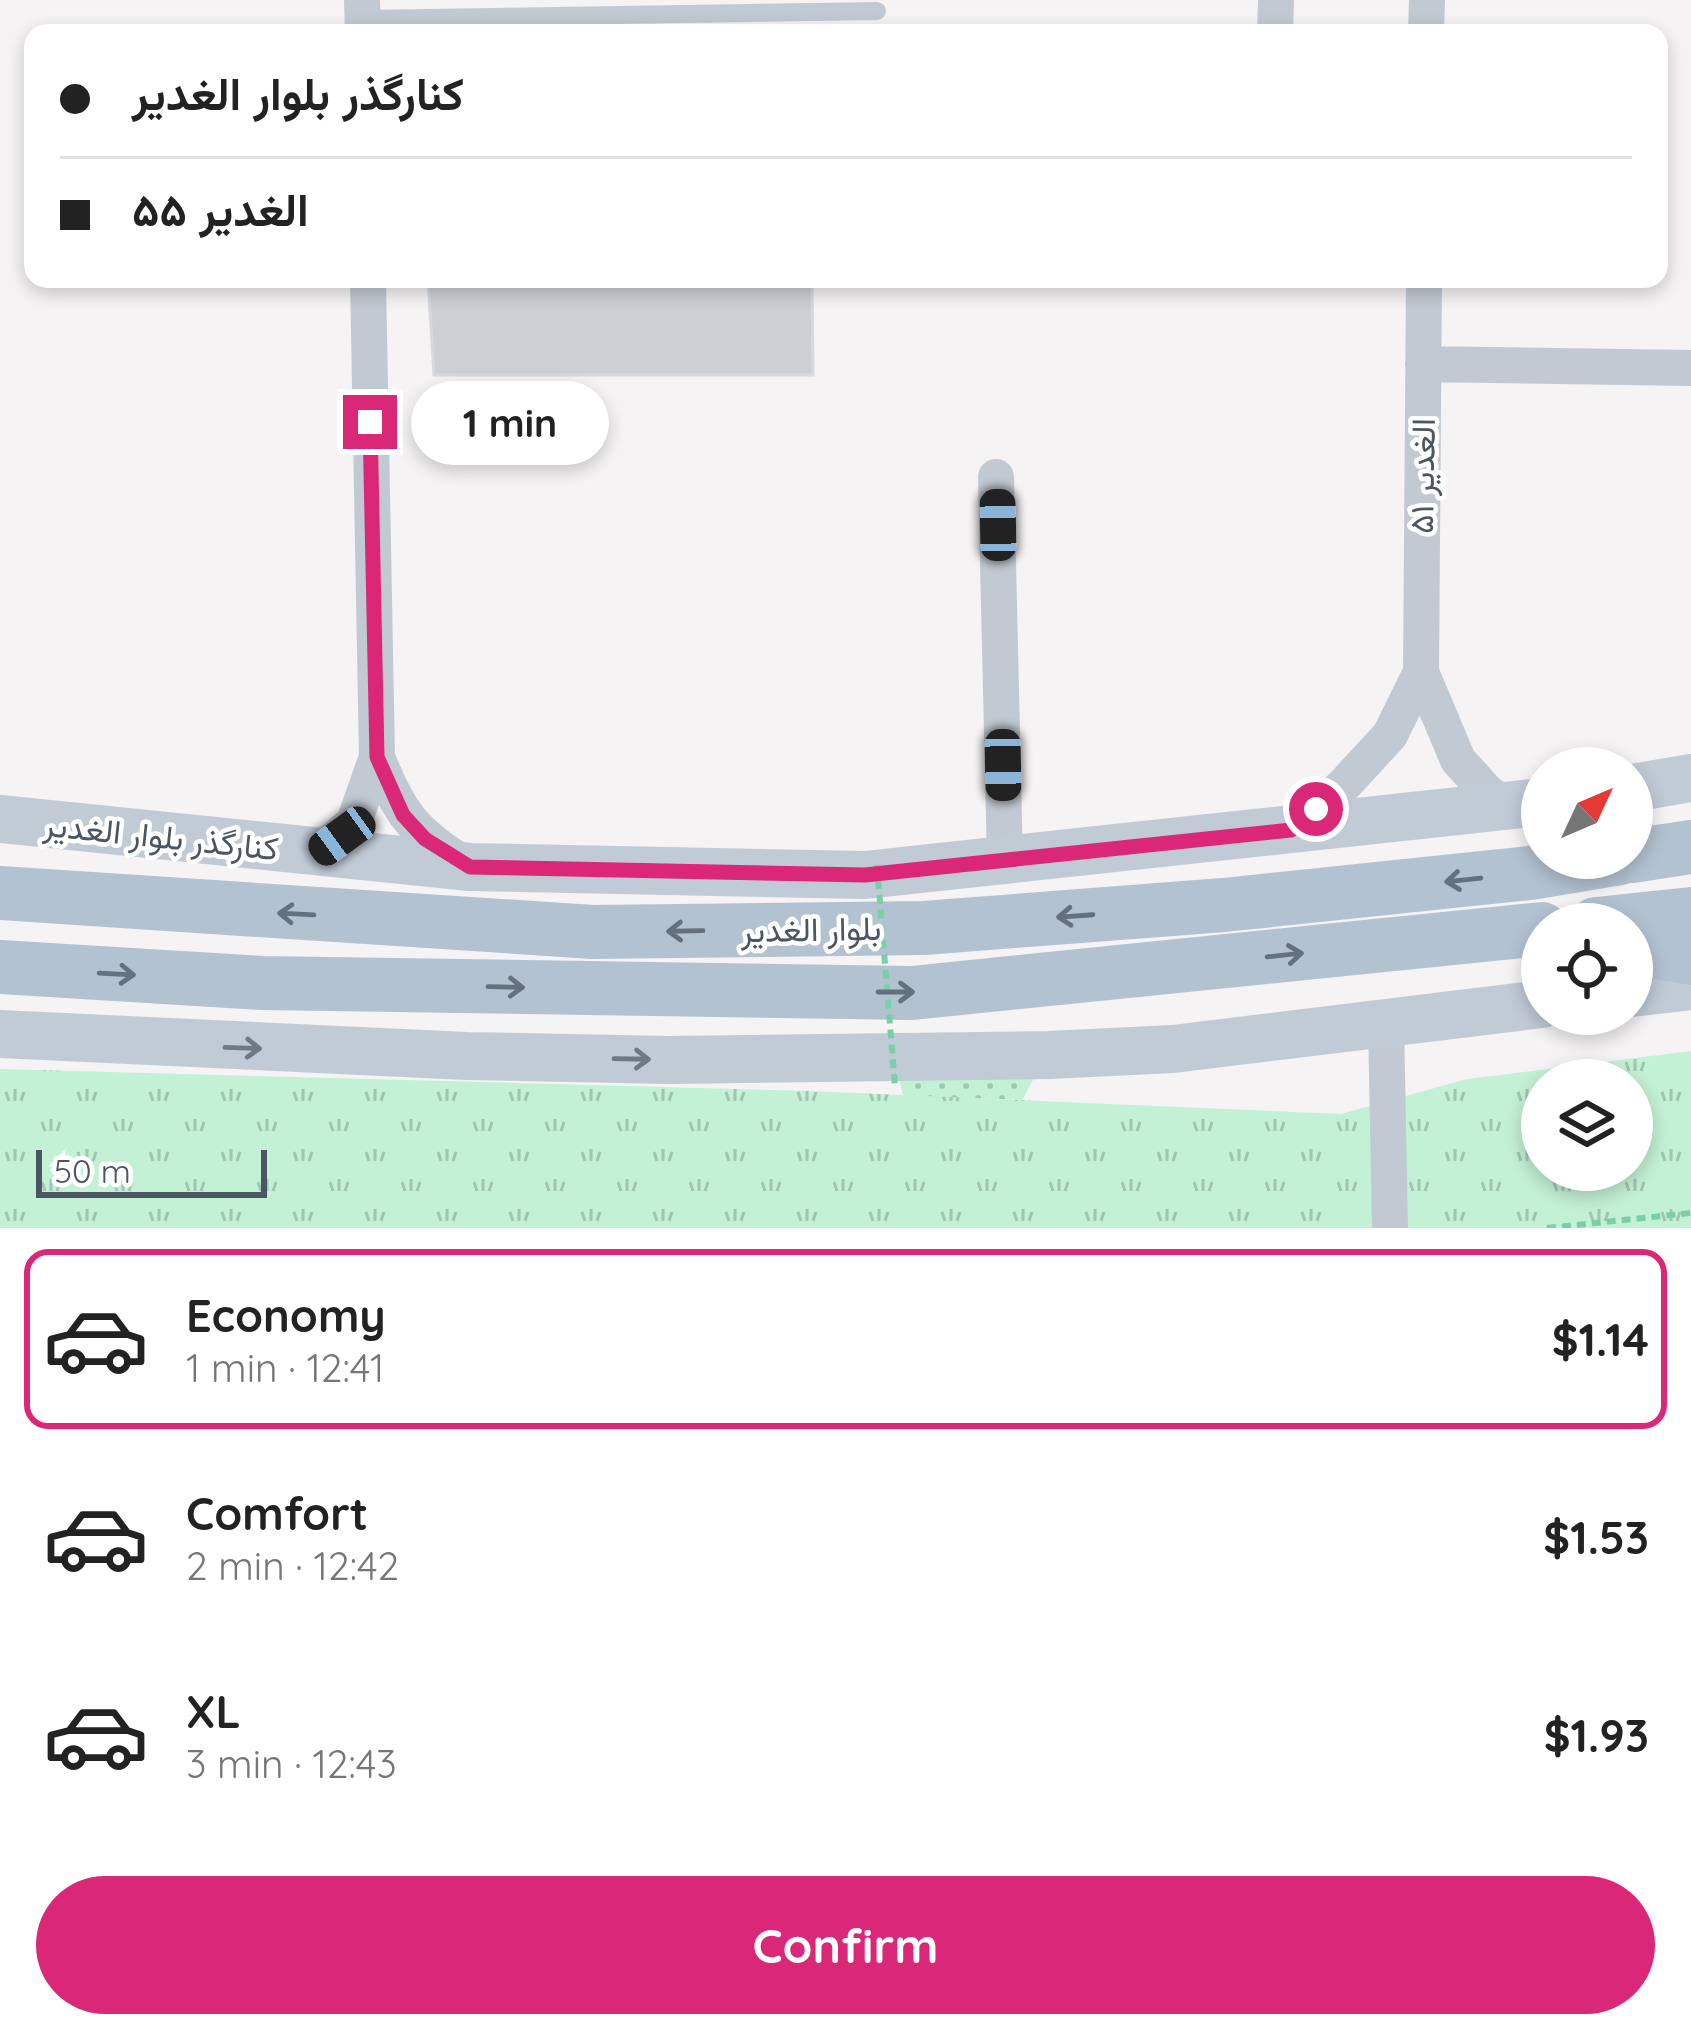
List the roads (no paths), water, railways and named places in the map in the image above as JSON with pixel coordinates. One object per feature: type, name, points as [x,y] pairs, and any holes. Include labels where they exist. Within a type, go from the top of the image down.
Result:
[{"type":"main road","points":[[1653,784],[1691,778]]},
{"type":"main road","name":"کنارگذر بلوار الغدیر","points":[[0,819],[470,867],[865,875],[1521,804]]},
{"type":"main road","points":[[1653,853],[1691,847]]},
{"type":"main road","name":"بلوار الغدیر","points":[[0,893],[593,932],[924,928],[1224,905],[1521,874]]},
{"type":"main road","points":[[1653,918],[1691,914]]},
{"type":"main road","name":"بلوار الغدیر","points":[[0,967],[262,983],[912,993],[1521,933]]},
{"type":"main road","points":[[1653,952],[1691,958]]},
{"type":"main road","points":[[1653,991],[1691,986]]},
{"type":"main road","points":[[0,1034],[444,1056],[668,1060],[1064,1055],[1173,1049],[1521,1007]]},
{"type":"street","points":[[321,851],[354,821],[377,757],[368,288]]},
{"type":"street","name":"الغدیر ۵۱","points":[[1420,673],[1424,288]]},
{"type":"street","points":[[1424,364],[1691,368]]},
{"type":"street","points":[[996,477],[1005,861]]},
{"type":"street","points":[[1420,673],[1458,760],[1487,792],[1521,803]]},
{"type":"street","points":[[1291,830],[1342,787],[1390,736],[1420,673]]},
{"type":"street","points":[[377,757],[403,815],[425,839],[470,867]]},
{"type":"street","points":[[1386,1023],[1390,1228]]},
{"type":"lane","points":[[362,17],[877,11]]}]
